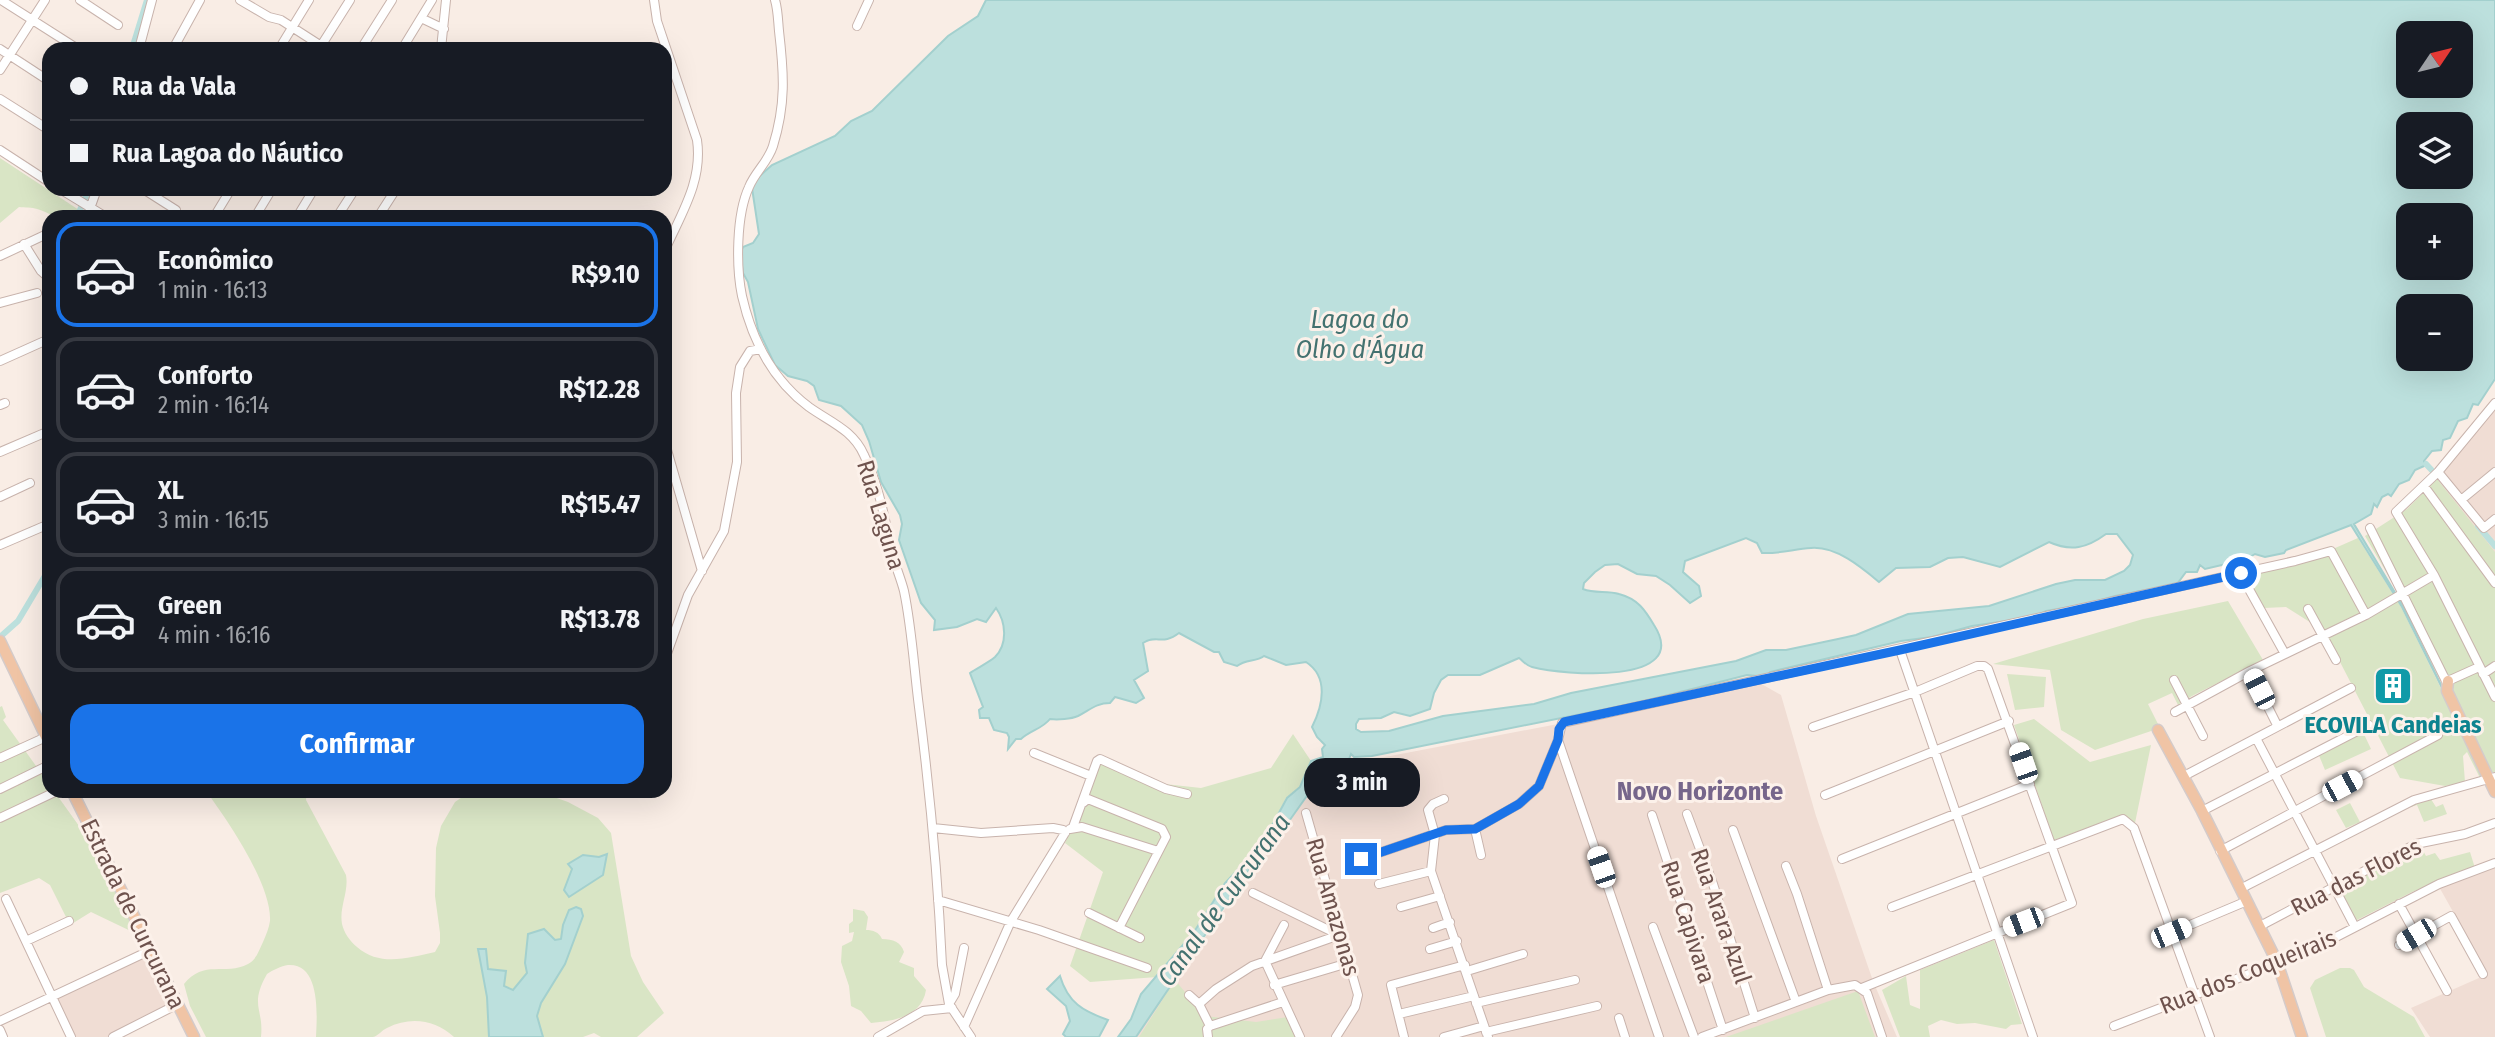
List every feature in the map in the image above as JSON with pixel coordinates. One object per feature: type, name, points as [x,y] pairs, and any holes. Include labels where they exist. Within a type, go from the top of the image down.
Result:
[{"type":"main road","points":[[2,645],[42,728]]},
{"type":"main road","points":[[2447,682],[2447,691],[2492,777],[2495,792]]},
{"type":"main road","points":[[2158,730],[2202,811],[2277,962],[2302,1037]]},
{"type":"main road","name":"Estrada de Curcurana","points":[[75,798],[194,1037]]},
{"type":"street","points":[[1,0],[67,42]]},
{"type":"street","points":[[0,69],[44,0]]},
{"type":"street","points":[[80,0],[118,25]]},
{"type":"street","points":[[141,42],[152,0]]},
{"type":"street","points":[[177,42],[200,0]]},
{"type":"street","points":[[240,0],[269,17],[279,18],[313,42]]},
{"type":"street","points":[[283,42],[309,0]]},
{"type":"street","points":[[326,42],[351,0]]},
{"type":"street","points":[[365,42],[392,0]]},
{"type":"street","points":[[406,42],[432,0]]},
{"type":"street","points":[[442,42],[446,0]]},
{"type":"street","points":[[654,0],[664,42]]},
{"type":"street","name":"Rua Laguna","points":[[775,0],[782,61],[783,104],[769,155],[749,186],[744,201],[737,250],[743,297],[751,327],[761,349],[786,387],[812,409],[845,430],[857,442],[873,476],[904,591],[928,767],[942,965],[951,1006],[971,1037]]},
{"type":"street","points":[[857,26],[869,0]]},
{"type":"street","points":[[421,18],[444,29]]},
{"type":"street","points":[[0,49],[42,76]]},
{"type":"street","points":[[672,65],[697,139],[698,151],[696,174],[688,204],[672,236]]},
{"type":"street","points":[[0,99],[42,126]]},
{"type":"street","points":[[0,150],[42,177]]},
{"type":"street","points":[[69,196],[86,209]]},
{"type":"street","points":[[152,196],[170,210]]},
{"type":"street","points":[[0,257],[42,236]]},
{"type":"street","points":[[24,244],[42,272]]},
{"type":"street","points":[[0,303],[37,293]]},
{"type":"street","points":[[0,361],[42,342]]},
{"type":"street","points":[[672,640],[688,595],[724,531],[737,462],[736,393],[740,367],[750,351],[761,349]]},
{"type":"street","points":[[2495,403],[2438,472],[2396,512],[2434,575],[2495,697]]},
{"type":"street","points":[[0,452],[42,433]]},
{"type":"street","points":[[672,467],[702,571]]},
{"type":"street","points":[[2438,472],[2484,528],[2495,519]]},
{"type":"street","points":[[2461,500],[2495,472]]},
{"type":"street","points":[[0,497],[30,483]]},
{"type":"street","points":[[2424,486],[2495,583]]},
{"type":"street","points":[[0,545],[42,527]]},
{"type":"street","points":[[2370,528],[2400,596],[2447,682],[2495,666]]},
{"type":"street","points":[[1361,859],[1452,829],[1475,829],[1519,804],[1536,789],[1564,722],[1900,650],[2331,551],[2366,615]]},
{"type":"street","points":[[2241,573],[2285,654]]},
{"type":"street","points":[[2175,712],[2250,671],[2366,615],[2434,575]]},
{"type":"street","points":[[2308,609],[2336,660]]},
{"type":"street","points":[[1900,650],[2033,1037]]},
{"type":"street","points":[[1813,727],[1915,692],[1977,666],[1984,666],[1988,669],[2008,722],[2072,903],[1862,988]]},
{"type":"street","points":[[2250,671],[2277,725]]},
{"type":"street","points":[[2174,680],[2203,736]]},
{"type":"street","points":[[2184,776],[2351,688]]},
{"type":"street","points":[[1825,795],[2008,722]]},
{"type":"street","points":[[2202,811],[2369,725]]},
{"type":"street","points":[[2220,851],[2438,735]]},
{"type":"street","points":[[2256,738],[2355,927]]},
{"type":"street","points":[[1558,740],[1658,1037]]},
{"type":"street","points":[[0,758],[42,742]]},
{"type":"street","points":[[1034,753],[1091,776]]},
{"type":"street","points":[[964,1027],[1011,921],[1065,833],[1073,827],[1097,761],[1100,759],[1166,789],[1187,794]]},
{"type":"street","points":[[0,789],[42,768]]},
{"type":"street","points":[[2240,889],[2414,800],[2492,777]]},
{"type":"street","points":[[1842,859],[2031,784]]},
{"type":"street","points":[[0,818],[42,798]]},
{"type":"street","points":[[1083,803],[1088,799],[1162,829],[1166,836],[1119,928]]},
{"type":"street","points":[[1444,799],[1433,804],[1428,810],[1435,835],[1431,871],[1486,1032]]},
{"type":"street","name":"Rua Amazonas","points":[[1306,813],[1357,989],[1358,1002],[1336,1037]]},
{"type":"street","name":"Rua Arara Azul","points":[[1687,814],[1713,884],[1755,1018]]},
{"type":"street","name":"Rua Capivara","points":[[1652,815],[1723,1030]]},
{"type":"street","points":[[1892,907],[2123,819],[2134,828],[2210,1037]]},
{"type":"street","name":"Rua das Flores","points":[[2260,926],[2416,844],[2465,834],[2495,823]]},
{"type":"street","points":[[1073,827],[1082,827],[1158,851]]},
{"type":"street","points":[[933,828],[981,833],[1059,828],[1065,833]]},
{"type":"street","points":[[1475,829],[1481,855]]},
{"type":"street","points":[[1732,830],[1796,1002]]},
{"type":"street","name":"Rua dos Coqueirais","points":[[2114,1026],[2309,951],[2450,879],[2495,863]]},
{"type":"street","points":[[1786,866],[1828,990]]},
{"type":"street","points":[[1379,884],[1431,871]]},
{"type":"street","points":[[1253,893],[1340,935]]},
{"type":"street","points":[[1401,907],[1440,896]]},
{"type":"street","points":[[6,899],[71,1037]]},
{"type":"street","points":[[938,900],[1011,921],[1147,968]]},
{"type":"street","points":[[2171,933],[2246,901]]},
{"type":"street","points":[[2399,904],[2446,991]]},
{"type":"street","points":[[1089,913],[1140,938]]},
{"type":"street","points":[[2399,945],[2451,916],[2483,974]]},
{"type":"street","points":[[26,941],[69,921]]},
{"type":"street","points":[[1433,928],[1450,922]]},
{"type":"street","points":[[1284,925],[1265,961],[1300,1037]]},
{"type":"street","points":[[1653,927],[1694,1037]]},
{"type":"street","points":[[1199,1004],[1234,975],[1265,961],[1340,935]]},
{"type":"street","points":[[1430,949],[1457,941]]},
{"type":"street","points":[[878,1037],[923,1011],[951,1006],[964,948]]},
{"type":"street","points":[[0,1021],[151,950]]},
{"type":"street","points":[[1404,1037],[1391,985],[1523,954]]},
{"type":"street","points":[[1274,985],[1349,964]]},
{"type":"street","points":[[1399,1014],[1575,980]]},
{"type":"street","points":[[1702,1037],[1828,990],[1849,985],[1862,988],[1867,993],[1882,1037]]},
{"type":"street","points":[[1189,995],[1199,1004],[1210,1026]]},
{"type":"street","points":[[1208,1037],[1207,1029],[1210,1026],[1283,1002]]},
{"type":"street","points":[[113,1037],[178,1004]]},
{"type":"street","points":[[1444,1037],[1486,1032],[1597,1006]]},
{"type":"street","points":[[1619,1018],[1623,1037]]},
{"type":"street","points":[[0,1030],[3,1037]]},
{"type":"shaded area","points":[[2495,399],[2495,589],[2418,492],[2454,453]]},
{"type":"shaded area","points":[[1758,682],[1781,695],[1816,816],[1873,981],[1897,1037],[1135,1037],[1152,1005],[1192,956],[1306,793],[1331,762],[1385,757],[1600,716]]},
{"type":"shaded area","points":[[2495,866],[2495,1037],[2430,1037],[2411,1008],[2488,974],[2438,885]]},
{"type":"shaded area","points":[[150,955],[175,1003],[108,1037],[76,1037],[57,998]]},
{"type":"green space","points":[[0,158],[42,186],[42,196],[58,196],[79,210],[42,211],[19,207],[0,223]]},
{"type":"green space","points":[[2437,479],[2495,552],[2495,772],[2492,773],[2399,594],[2365,536],[2407,509]]},
{"type":"green space","points":[[2358,538],[2401,607],[2484,776],[2480,778],[2467,752],[2463,756],[2465,782],[2445,786],[2400,778],[2324,631],[2286,607],[2264,608],[2247,576],[2301,563]]},
{"type":"green space","points":[[2228,601],[2263,660],[2178,705],[2172,693],[2148,704],[2160,728],[2095,750],[2061,730],[2050,670],[1993,664],[2143,619]]},
{"type":"green space","points":[[2007,674],[2046,677],[2044,707],[2015,710]]},
{"type":"green space","points":[[2,706],[6,717],[3,720],[42,774],[42,798],[59,798],[97,851],[139,935],[91,912],[70,925],[50,885],[39,878],[0,893]]},
{"type":"green space","points":[[2034,719],[2090,762],[2151,745],[2135,823],[2123,815],[2054,840],[2014,725]]},
{"type":"green space","points":[[2362,730],[2371,749],[2325,770],[2318,753]]},
{"type":"green space","points":[[1293,734],[1311,761],[1300,787],[1286,798],[1274,822],[1247,860],[1225,883],[1194,932],[1157,977],[1090,982],[1070,966],[1103,872],[1065,843],[1102,758],[1156,783],[1201,788],[1271,768]]},
{"type":"green space","points":[[2429,796],[2436,807],[2443,804],[2447,814],[2424,822],[2417,805],[2411,807],[2408,804]]},
{"type":"green space","points":[[211,798],[306,798],[346,875],[341,918],[344,931],[357,947],[375,957],[405,958],[435,952],[440,943],[435,896],[436,848],[441,826],[455,802],[461,798],[557,798],[568,802],[598,818],[611,833],[631,956],[643,982],[664,1013],[637,1037],[601,1037],[594,1033],[583,1037],[454,1037],[439,1027],[414,1021],[396,1024],[373,1037],[316,1037],[316,1004],[312,981],[299,967],[288,965],[267,974],[259,993],[261,1037],[206,1037],[190,1006],[184,984],[199,972],[231,969],[251,962],[259,951],[270,921],[264,890],[236,836]]},
{"type":"green space","points":[[2350,803],[2360,822],[2346,828],[2336,810]]},
{"type":"green space","points":[[2420,845],[2426,856],[2435,853],[2440,860],[2470,852],[2475,868],[2412,892],[2355,921],[2339,889]]},
{"type":"green space","points":[[853,909],[864,911],[868,917],[866,930],[876,932],[882,939],[899,943],[904,952],[899,962],[914,968],[914,976],[926,990],[919,1006],[906,1016],[871,1023],[861,1011],[851,1006],[849,986],[841,962],[842,946],[852,941],[854,932],[849,933],[849,924],[853,921]]},
{"type":"green space","points":[[1994,940],[2022,1024],[2011,1025],[2006,1029],[1941,1020],[1928,1026],[1930,1037],[1900,1037],[1882,990],[1906,976],[1910,1005],[1920,1009],[1920,970]]},
{"type":"green space","points":[[2340,968],[2354,970],[2364,987],[2414,1017],[2425,1037],[2326,1037],[2310,988],[2315,980]]},
{"type":"green space","points":[[1175,980],[1205,1016],[1256,1022],[1288,1017],[1297,1037],[1139,1037]]},
{"type":"green space","points":[[1858,991],[1875,1037],[1726,1037]]},
{"type":"water","name":"Lagoa do Olho d'Água","points":[[986,0],[2495,0],[2495,379],[2478,405],[2473,404],[2467,418],[2458,421],[2450,438],[2443,440],[2441,450],[2432,451],[2424,461],[2424,466],[2415,470],[2409,480],[2399,484],[2391,496],[2388,494],[2382,497],[2377,507],[2374,504],[2371,514],[2354,524],[2403,606],[2452,708],[2402,607],[2351,525],[2284,553],[2265,557],[2255,554],[2245,560],[2235,557],[2226,564],[2205,569],[2200,565],[2197,572],[2186,572],[2177,584],[2046,611],[2034,617],[1972,626],[1932,637],[1901,641],[1770,672],[1768,677],[1747,675],[1641,702],[1372,756],[1354,757],[1351,754],[1349,759],[1331,762],[1282,831],[1249,870],[1136,1037],[1118,1037],[1131,1019],[1141,994],[1194,932],[1225,883],[1247,860],[1274,822],[1287,798],[1300,787],[1311,761],[1323,757],[1322,749],[1325,745],[1312,727],[1321,701],[1321,683],[1313,668],[1306,662],[1286,665],[1264,656],[1237,666],[1224,662],[1219,652],[1214,652],[1179,633],[1168,639],[1152,639],[1143,643],[1148,671],[1134,680],[1144,698],[1136,703],[1115,697],[1110,703],[1075,717],[1050,719],[1021,739],[1016,739],[1008,749],[1007,733],[994,730],[989,718],[980,718],[979,710],[983,707],[970,673],[995,657],[1002,646],[1004,626],[996,608],[986,622],[977,619],[957,627],[934,630],[935,620],[921,603],[899,540],[902,524],[900,515],[881,482],[862,425],[841,406],[819,400],[814,386],[807,381],[788,376],[775,365],[758,329],[740,254],[743,247],[753,243],[759,234],[752,188],[754,181],[772,165],[835,136],[851,121],[872,111],[948,36],[978,16]],"holes":[[[2106,534],[2117,534],[2133,555],[2130,565],[2124,571],[2105,580],[2075,580],[2056,584],[1989,606],[1908,614],[1856,635],[1786,650],[1766,650],[1736,661],[1571,693],[1534,704],[1443,716],[1389,731],[1361,732],[1356,729],[1359,719],[1381,718],[1394,712],[1410,716],[1430,709],[1434,693],[1441,680],[1448,675],[1480,675],[1519,658],[1532,667],[1595,673],[1619,672],[1641,667],[1656,658],[1661,645],[1654,625],[1640,606],[1619,594],[1583,589],[1584,583],[1605,565],[1618,564],[1637,574],[1656,576],[1690,603],[1701,596],[1699,586],[1683,572],[1685,561],[1746,538],[1757,543],[1762,553],[1811,548],[1830,550],[1848,559],[1879,582],[1896,568],[1930,567],[1948,558],[1963,557],[2000,567],[2049,542],[2072,548],[2092,543]]]},
{"type":"water","points":[[607,854],[603,875],[569,897],[564,890],[572,869],[568,864],[583,855],[599,857]]},
{"type":"water","points":[[576,907],[581,909],[583,916],[565,964],[541,1003],[537,1016],[543,1037],[489,1037],[487,997],[478,949],[486,949],[488,969],[506,971],[504,986],[513,990],[527,973],[525,963],[528,934],[544,929],[555,940],[561,939],[569,910]]},
{"type":"water","points":[[1060,976],[1067,993],[1078,1005],[1108,1020],[1099,1037],[1066,1037],[1063,1034],[1070,1021],[1066,1006],[1047,989]]},
{"type":"waterway","points":[[134,42],[147,0]]},
{"type":"waterway","points":[[80,210],[86,196]]},
{"type":"waterway","points":[[2426,464],[2438,477]]},
{"type":"waterway","points":[[2478,526],[2495,546]]},
{"type":"waterway","points":[[0,637],[18,621],[42,581]]},
{"type":"place","name":"ECOVILA Candeias","points":[[2393,686]]},
{"type":"district","name":"Novo Horizonte","points":[[1700,791]]},
{"type":"route","points":[[1361,859],[1446,830],[1475,829],[1519,804],[1539,786],[1558,740],[1559,729],[1564,722],[2241,573]]},
{"type":"water label","name":"Canal de Curcurana","points":[[1224,900]]}]
